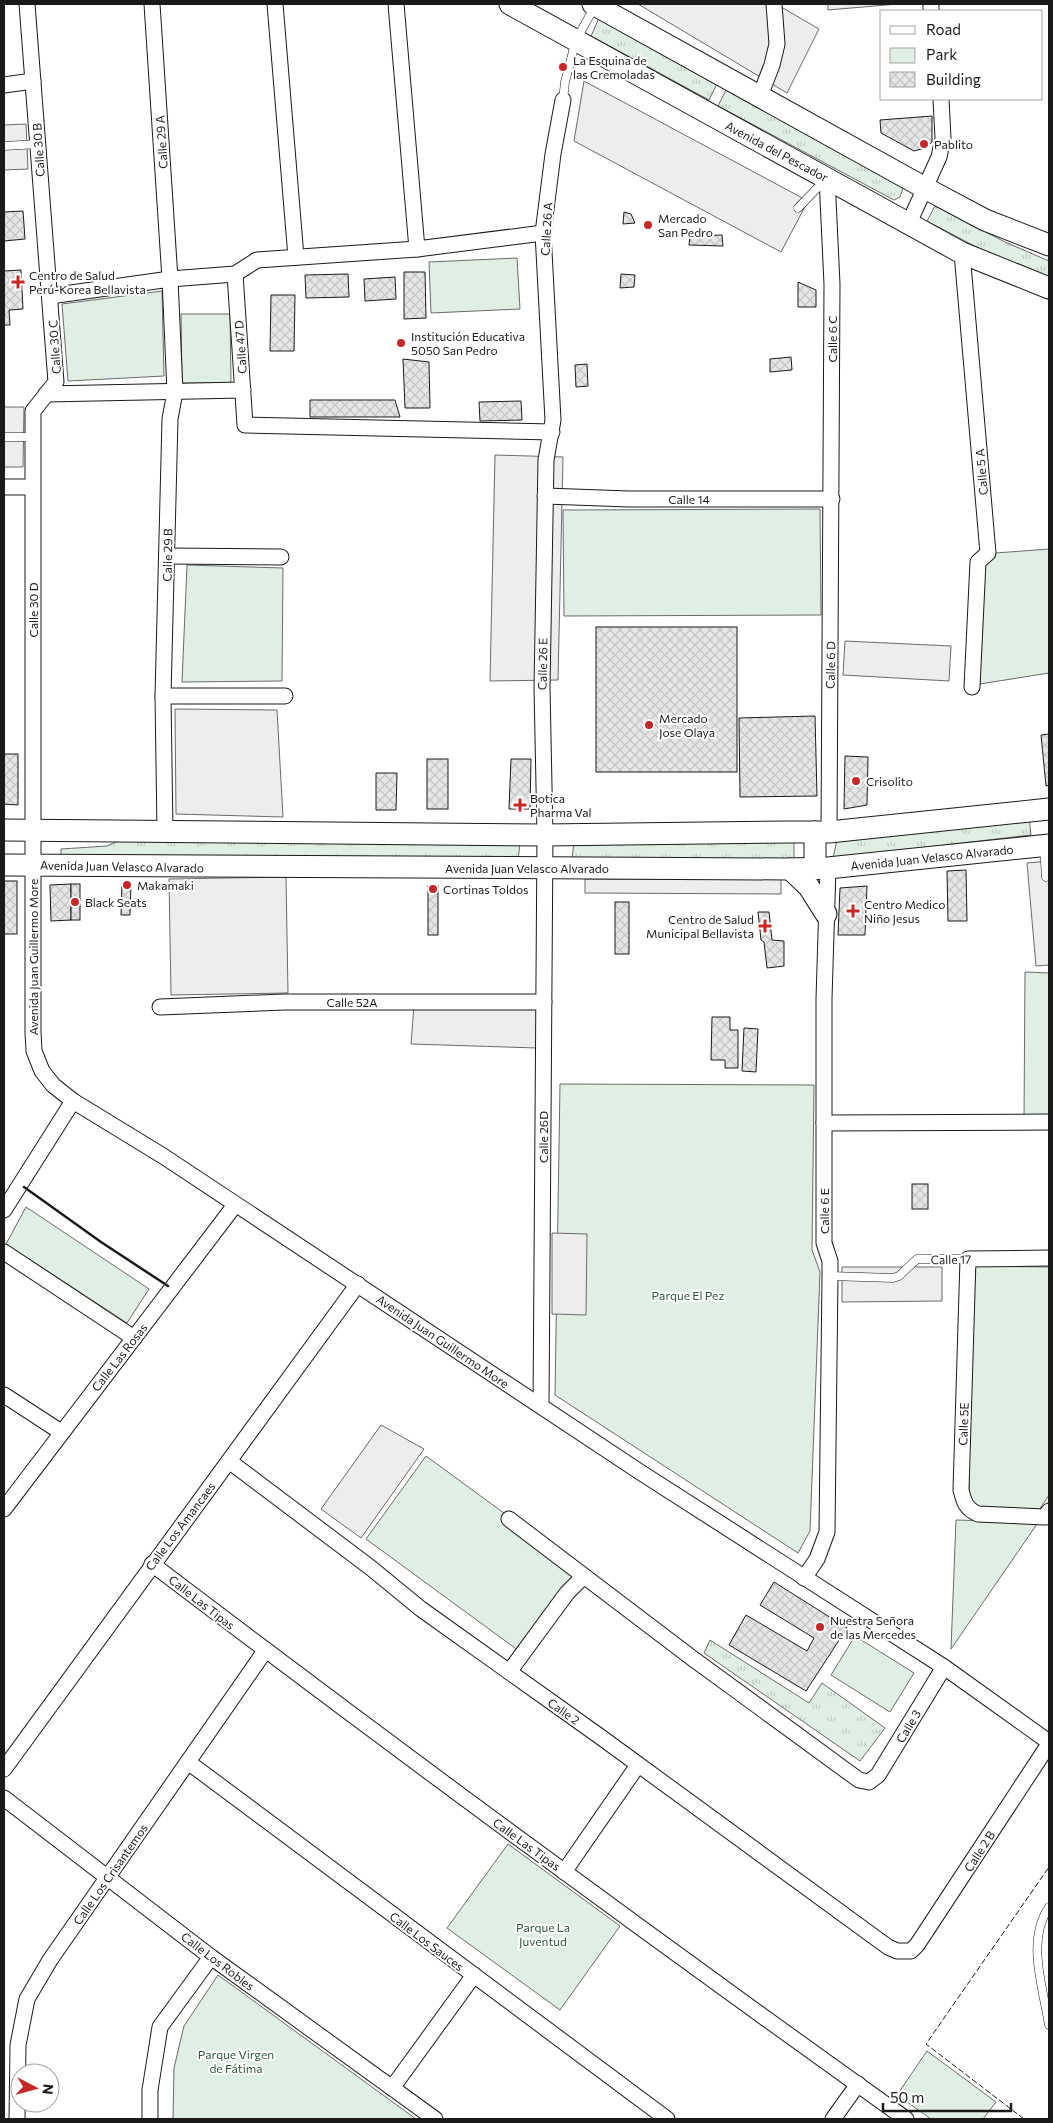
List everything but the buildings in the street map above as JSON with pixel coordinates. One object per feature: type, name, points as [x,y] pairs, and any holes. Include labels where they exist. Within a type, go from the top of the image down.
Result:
[{"type":"main road","name":"Avenida del Pescador","points":[[510,4],[962,253],[1049,288]]},
{"type":"main road","points":[[594,4],[985,220],[1049,245]]},
{"type":"main road","points":[[4,830],[545,835],[822,832],[1049,809]]},
{"type":"main road","points":[[822,832],[822,868]]},
{"type":"main road","name":"Avenida Juan Velasco Alvarado","points":[[4,865],[790,869],[822,868],[1047,845]]},
{"type":"main road","points":[[790,869],[810,888],[826,914]]},
{"type":"street","name":"Calle 30 B","points":[[27,4],[50,296]]},
{"type":"street","name":"Calle 29 A","points":[[152,4],[170,279]]},
{"type":"street","points":[[275,4],[296,257]]},
{"type":"street","points":[[396,4],[417,249]]},
{"type":"street","points":[[760,96],[772,65],[777,44],[774,4]]},
{"type":"street","points":[[4,85],[33,81]]},
{"type":"street","name":"Calle 26 A","points":[[546,460],[554,420],[543,233],[553,154],[563,100]]},
{"type":"street","points":[[908,223],[939,157],[943,138],[941,100]]},
{"type":"street","name":"Calle 6 C","points":[[827,178],[832,284],[832,499]]},
{"type":"street","points":[[50,296],[170,279],[235,274],[257,260],[417,249],[543,233]]},
{"type":"street","name":"Calle 5 A","points":[[962,253],[988,553],[978,562],[972,687]]},
{"type":"street","name":"Calle 47 D","points":[[235,274],[245,424],[552,432]]},
{"type":"street","name":"Calle 29 B","points":[[165,831],[163,696],[170,419],[175,392],[170,279]]},
{"type":"street","name":"Calle 30 C","points":[[46,394],[56,382],[50,296]]},
{"type":"street","points":[[46,394],[243,390]]},
{"type":"street","name":"Calle 30 D","points":[[33,831],[32,411],[46,394]]},
{"type":"street","name":"Calle 26 E","points":[[545,868],[542,688],[546,460]]},
{"type":"street","points":[[4,487],[32,487]]},
{"type":"street","name":"Calle 14","points":[[546,496],[629,499],[832,499]]},
{"type":"street","name":"Calle 6 D","points":[[822,832],[832,499]]},
{"type":"street","points":[[167,556],[281,557]]},
{"type":"street","points":[[163,696],[285,696]]},
{"type":"street","name":"Avenida Juan Guillermo More","points":[[33,831],[34,1052],[42,1071],[53,1085],[73,1101],[358,1284],[439,1340],[944,1667],[1049,1743]]},
{"type":"street","name":"Calle 26D","points":[[541,1406],[545,868]]},
{"type":"street","name":"Calle 6 E","points":[[804,1578],[817,1559],[827,1532],[830,1261],[824,1244],[826,914],[822,868]]},
{"type":"street","name":"Calle 52A","points":[[160,1007],[284,1002],[544,1002]]},
{"type":"street","points":[[4,1210],[73,1101]]},
{"type":"street","points":[[824,1123],[1049,1122]]},
{"type":"street","name":"Calle Las Rosas","points":[[4,1509],[235,1205]]},
{"type":"street","points":[[4,1252],[134,1338]]},
{"type":"street","name":"Calle 17","points":[[968,1259],[1049,1258]]},
{"type":"street","name":"Calle 5E","points":[[968,1259],[961,1490],[964,1501],[969,1510],[978,1514],[1047,1514]]},
{"type":"street","name":"Calle Los Amancaes","points":[[4,1769],[358,1284]]},
{"type":"street","points":[[4,1395],[61,1432]]},
{"type":"street","name":"Calle 2","points":[[229,1461],[421,1608],[509,1672],[888,1947],[904,1951]]},
{"type":"street","points":[[509,1519],[583,1577],[567,1594],[509,1672]]},
{"type":"street","name":"Calle Las Tipas","points":[[152,1564],[564,1872],[906,2119]]},
{"type":"street","name":"Calle 3","points":[[583,1577],[859,1780],[869,1782],[878,1775],[944,1667]]},
{"type":"street","name":"Calle Los Crisantemos","points":[[17,2119],[18,2046],[27,1998],[50,1960],[266,1651]]},
{"type":"street","name":"Calle 2 B","points":[[904,1951],[911,1951],[917,1946],[1049,1743]]},
{"type":"street","name":"Calle Los Sauces","points":[[188,1762],[667,2119]]},
{"type":"street","points":[[564,1872],[638,1765]]},
{"type":"street","name":"Calle Los Robles","points":[[4,1798],[211,1957],[436,2119]]},
{"type":"street","points":[[150,2119],[150,2090],[160,2027],[211,1957]]},
{"type":"street","points":[[392,2088],[474,1975]]},
{"type":"street","points":[[832,2119],[858,2084]]},
{"type":"lane","name":"Calle 26 A","points":[[563,100],[565,82],[576,40],[594,4]]},
{"type":"lane","points":[[4,146],[38,144]]},
{"type":"lane","points":[[798,208],[827,178]]},
{"type":"lane","points":[[4,436],[32,437]]},
{"type":"lane","points":[[1046,877],[1047,845]]},
{"type":"lane","name":"Calle 17","points":[[830,1276],[893,1278],[899,1276],[917,1259],[968,1259]]},
{"type":"lane","points":[[1049,1907],[1038,1932],[1037,1952],[1049,2025]]},
{"type":"green space","points":[[599,18],[717,84],[709,100],[591,36]]},
{"type":"green space","points":[[726,90],[903,188],[900,197],[894,200],[718,106]]},
{"type":"green space","points":[[935,206],[1005,242],[1049,261],[1049,278],[1001,260],[927,221]]},
{"type":"green space","points":[[517,258],[520,309],[431,313],[429,262]]},
{"type":"green space","points":[[162,291],[164,376],[68,381],[62,304]]},
{"type":"green space","points":[[181,314],[230,314],[231,383],[182,383]]},
{"type":"green space","points":[[820,509],[821,615],[564,616],[563,510]]},
{"type":"green space","points":[[1049,549],[1049,673],[980,684],[982,554]]},
{"type":"green space","points":[[187,565],[283,568],[282,681],[182,682]]},
{"type":"green space","points":[[1029,816],[1031,835],[833,858],[837,840]]},
{"type":"green space","points":[[124,838],[520,844],[518,860],[61,858],[61,849],[107,846]]},
{"type":"green space","points":[[574,841],[794,841],[794,864],[572,859]]},
{"type":"green space","points":[[1025,972],[1049,973],[1049,1118],[1024,1119]]},
{"type":"green space","name":"Parque El Pez","points":[[560,1084],[814,1085],[812,1250],[820,1272],[810,1531],[798,1553],[555,1395]]},
{"type":"green space","points":[[26,1207],[149,1289],[127,1323],[6,1244]]},
{"type":"green space","points":[[970,1266],[1049,1267],[1049,1495],[1039,1510],[978,1509],[969,1499]]},
{"type":"green space","points":[[426,1456],[579,1568],[519,1651],[366,1539]]},
{"type":"green space","points":[[956,1520],[1034,1522],[1037,1524],[951,1649]]},
{"type":"green space","points":[[855,1636],[914,1673],[890,1712],[831,1675]]},
{"type":"green space","points":[[710,1640],[809,1703],[822,1683],[885,1728],[860,1761],[704,1653]]},
{"type":"green space","name":"Parque La Juventud","points":[[508,1844],[620,1926],[560,2010],[447,1928]]},
{"type":"green space","name":"Parque Virgen de Fátima","points":[[218,1975],[416,2119],[173,2119],[174,2068],[184,2026]]},
{"type":"green space","points":[[927,2051],[996,2102],[983,2119],[931,2119],[897,2095]]},
{"type":"shaded area","points":[[638,4],[776,4],[819,29],[787,93]]},
{"type":"shaded area","points":[[828,4],[898,4],[828,10]]},
{"type":"shaded area","points":[[584,81],[808,201],[781,252],[574,141]]},
{"type":"shaded area","points":[[26,124],[28,169],[4,170],[4,125]]},
{"type":"shaded area","points":[[4,407],[24,407],[23,467],[4,467]]},
{"type":"shaded area","points":[[495,455],[563,457],[558,680],[490,681]]},
{"type":"shaded area","points":[[845,641],[951,646],[949,681],[843,675]]},
{"type":"shaded area","points":[[175,709],[277,710],[283,817],[176,814]]},
{"type":"shaded area","points":[[1049,861],[1049,965],[1036,966],[1027,863]]},
{"type":"shaded area","points":[[286,877],[288,993],[171,995],[169,879]]},
{"type":"shaded area","points":[[585,879],[781,879],[781,894],[585,893]]},
{"type":"shaded area","points":[[414,1006],[537,1007],[537,1048],[411,1044]]},
{"type":"shaded area","points":[[552,1233],[587,1234],[586,1315],[552,1314]]},
{"type":"shaded area","points":[[842,1267],[942,1267],[942,1301],[842,1302]]},
{"type":"shaded area","points":[[381,1425],[424,1449],[361,1538],[321,1509]]},
{"type":"fence","points":[[1024,2119],[926,2044],[1049,1867]]},
{"type":"wall","points":[[24,1187],[101,1242],[168,1286]]},
{"type":"place","name":"La Esquina de las Cremoladas","points":[[563,67]]},
{"type":"place","name":"Pablito","points":[[924,144]]},
{"type":"place","name":"Mercado San Pedro","points":[[648,225]]},
{"type":"place","name":"Centro de Salud Perú-Korea Bellavista","points":[[18,282]]},
{"type":"place","name":"Institución Educativa 5050 San Pedro","points":[[401,343]]},
{"type":"place","name":"Mercado Jose Olaya","points":[[649,725]]},
{"type":"place","name":"Crisolito","points":[[856,781]]},
{"type":"place","name":"Botica Pharma Val","points":[[520,805]]},
{"type":"place","name":"Makamaki","points":[[127,885]]},
{"type":"place","name":"Cortinas Toldos","points":[[433,889]]},
{"type":"place","name":"Black Seats","points":[[75,902]]},
{"type":"place","name":"Centro Medico Niño Jesus","points":[[853,911]]},
{"type":"place","name":"Centro de Salud Municipal Bellavista","points":[[765,926]]},
{"type":"place","name":"Nuestra Señora de las Mercedes","points":[[820,1627]]}]
